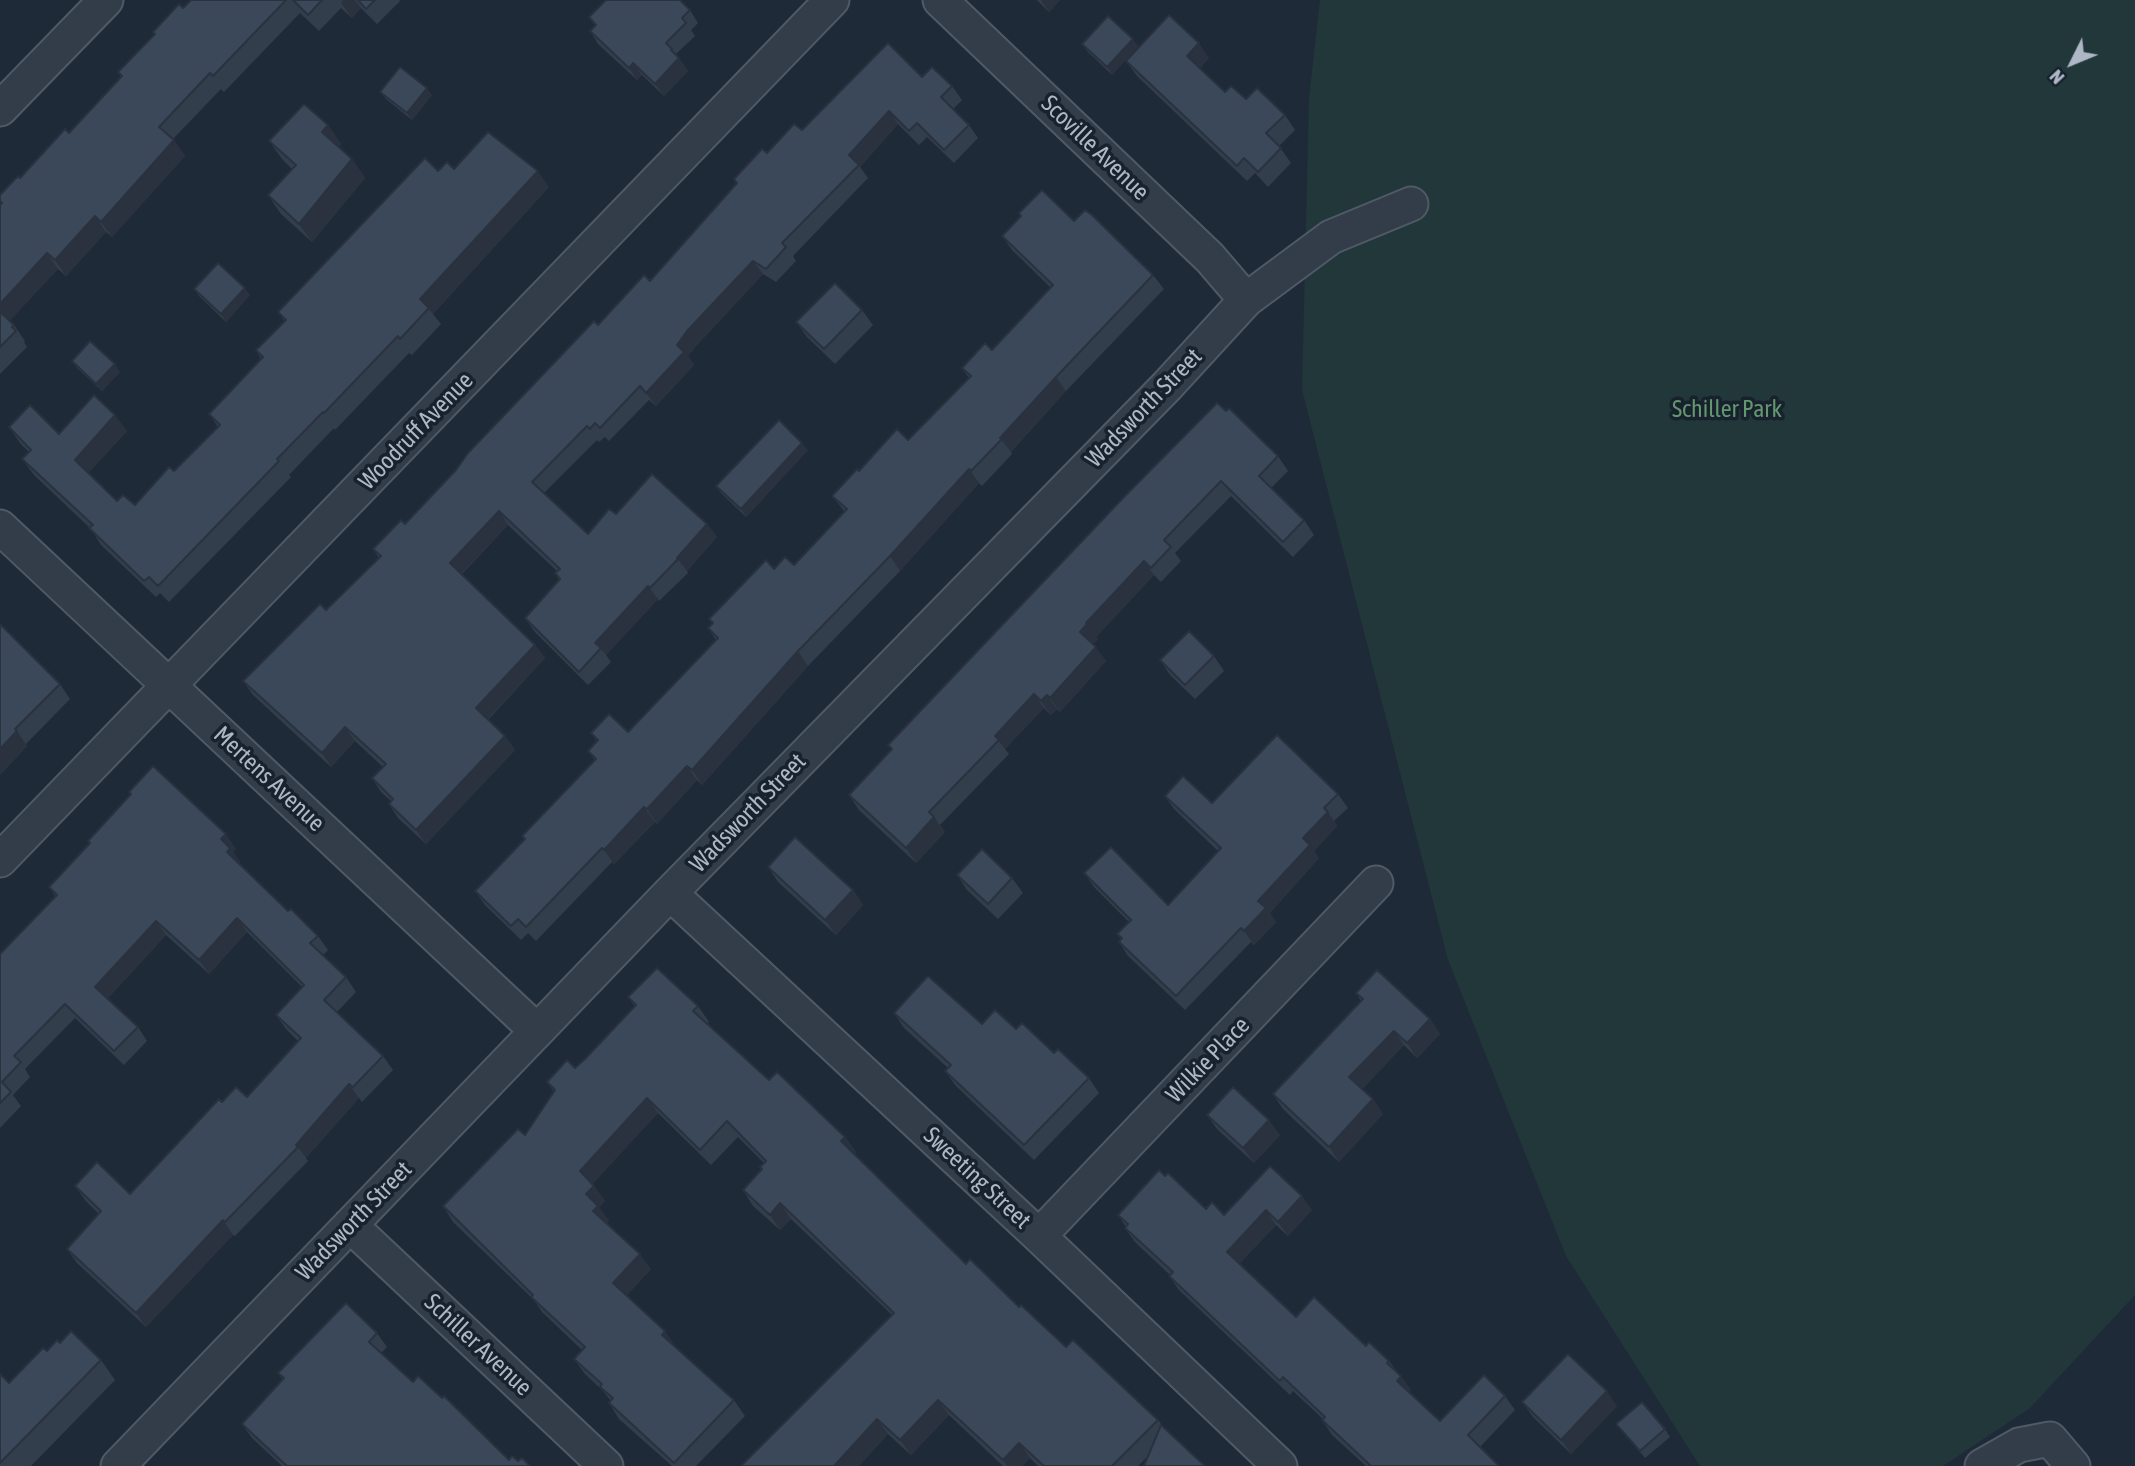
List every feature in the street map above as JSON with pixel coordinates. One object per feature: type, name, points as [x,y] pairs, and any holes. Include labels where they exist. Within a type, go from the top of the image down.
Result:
[{"type":"street","points":[[0,109],[106,0]]},
{"type":"street","name":"Woodruff Avenue","points":[[0,860],[832,0]]},
{"type":"street","name":"Scoville Avenue","points":[[940,0],[1210,258],[1246,300]]},
{"type":"street","name":"Wadsworth Street","points":[[118,1466],[670,893],[1167,386],[1246,300],[1331,237],[1411,204]]},
{"type":"street","name":"Mertens Avenue","points":[[0,527],[537,1031]]},
{"type":"street","name":"Wilkie Place","points":[[1039,1236],[1376,883]]},
{"type":"street","name":"Sweeting Street","points":[[670,893],[1039,1236],[1280,1466]]},
{"type":"street","name":"Schiller Avenue","points":[[350,1225],[606,1466]]},
{"type":"street","points":[[1982,1466],[2020,1445],[2050,1439],[2073,1466]]},
{"type":"green space","name":"Schiller Park","points":[[1320,0],[2135,0],[2135,1295],[2030,1408],[1943,1466],[1700,1466],[1566,1256],[1448,960],[1302,390],[1309,98]]},
{"type":"building","points":[[191,0],[286,0],[213,76],[210,73],[159,127],[174,140],[101,222],[95,216],[55,260],[47,253],[0,304],[0,195],[18,176],[20,178],[65,129],[69,133],[122,76],[118,72],[155,34],[153,32],[179,4],[183,8]]},
{"type":"building","points":[[293,0],[322,0],[308,15]]},
{"type":"building","points":[[358,0],[375,0],[366,9]]},
{"type":"building","points":[[606,0],[680,0],[690,10],[682,18],[686,23],[666,43],[679,58],[655,84],[633,63],[629,68],[590,31],[596,25],[589,17]]},
{"type":"building","points":[[1169,15],[1199,43],[1187,56],[1225,92],[1231,86],[1246,99],[1257,88],[1285,115],[1266,133],[1281,148],[1258,172],[1244,158],[1237,166],[1126,61]]},
{"type":"building","points":[[1108,16],[1133,39],[1107,67],[1082,44]]},
{"type":"building","points":[[888,43],[922,77],[932,67],[952,86],[941,97],[969,125],[944,150],[917,123],[909,131],[889,111],[849,155],[859,165],[782,243],[786,247],[766,269],[753,261],[687,331],[677,345],[684,352],[646,393],[640,386],[600,428],[595,423],[590,429],[587,426],[532,482],[588,534],[609,509],[616,514],[652,474],[707,524],[678,559],[650,588],[648,586],[595,643],[601,648],[579,672],[525,618],[560,579],[555,573],[560,569],[499,511],[450,563],[535,645],[476,708],[505,736],[416,830],[389,804],[393,799],[372,778],[386,764],[345,727],[322,753],[243,681],[320,604],[326,610],[381,556],[373,549],[401,520],[405,524],[456,470],[468,453],[594,321],[598,325],[644,275],[650,281],[737,183],[734,179],[762,149],[767,153],[794,124],[802,130]]},
{"type":"building","points":[[400,67],[427,88],[407,113],[380,92]]},
{"type":"building","points":[[304,104],[328,125],[322,132],[352,159],[299,224],[268,195],[296,165],[269,141]]},
{"type":"building","points":[[488,132],[538,171],[420,299],[429,308],[277,459],[279,461],[158,586],[149,577],[144,581],[89,528],[93,525],[22,459],[31,450],[9,427],[30,405],[59,434],[94,395],[115,415],[75,460],[117,501],[123,495],[135,505],[169,467],[174,471],[220,425],[209,414],[263,357],[256,350],[286,320],[278,312],[425,158],[438,171],[447,162],[454,169]]},
{"type":"building","points":[[1042,190],[1074,221],[1085,210],[1092,215],[1153,275],[1056,377],[1000,438],[1002,439],[971,471],[969,469],[798,651],[692,770],[687,766],[647,809],[644,807],[604,850],[602,848],[526,927],[518,919],[511,926],[475,891],[525,839],[522,836],[596,759],[588,751],[598,740],[591,733],[609,714],[628,732],[718,638],[708,628],[713,623],[709,619],[766,560],[774,569],[785,557],[794,565],[847,509],[832,496],[897,429],[908,440],[971,376],[962,368],[985,343],[992,350],[1053,285],[1002,236],[1021,216],[1019,213]]},
{"type":"building","points":[[218,263],[245,288],[221,314],[194,289]]},
{"type":"building","points":[[835,283],[862,310],[824,349],[796,322]]},
{"type":"building","points":[[0,312],[14,325],[12,327],[16,331],[0,347]]},
{"type":"building","points":[[90,341],[115,364],[96,384],[72,361]]},
{"type":"building","points":[[1217,403],[1226,411],[1229,408],[1278,456],[1259,476],[1304,520],[1283,542],[1221,481],[1164,540],[1171,547],[1151,568],[1144,561],[1086,623],[1080,632],[1096,647],[1050,698],[1047,695],[1041,701],[1034,694],[995,736],[999,740],[929,812],[934,817],[906,848],[849,795],[892,749],[888,745]]},
{"type":"building","points":[[779,420],[802,443],[741,509],[716,486]]},
{"type":"building","points":[[0,624],[60,684],[15,729],[17,731],[0,749]]},
{"type":"building","points":[[1189,631],[1214,656],[1185,685],[1160,660]]},
{"type":"building","points":[[1277,735],[1338,794],[1324,808],[1328,812],[1303,838],[1310,845],[1258,901],[1266,908],[1244,931],[1241,928],[1176,996],[1119,942],[1122,938],[1117,934],[1131,920],[1084,873],[1111,847],[1168,905],[1221,848],[1165,796],[1183,776],[1212,803]]},
{"type":"building","points":[[153,766],[226,834],[221,839],[230,848],[227,852],[318,936],[310,943],[346,977],[324,1000],[383,1056],[353,1087],[349,1084],[296,1145],[298,1147],[225,1222],[223,1220],[136,1313],[67,1249],[101,1211],[75,1186],[97,1162],[130,1194],[219,1099],[222,1102],[236,1087],[247,1097],[301,1038],[276,1015],[304,985],[237,918],[199,960],[156,921],[95,987],[138,1027],[114,1051],[65,1004],[14,1056],[21,1062],[2,1082],[11,1092],[0,1103],[0,954],[57,895],[49,887],[90,843],[88,841]]},
{"type":"building","points":[[795,837],[853,890],[825,920],[768,867]]},
{"type":"building","points":[[982,849],[1012,878],[988,904],[957,875]]},
{"type":"building","points":[[657,968],[698,1006],[693,1011],[769,1080],[777,1072],[845,1137],[841,1141],[966,1264],[970,1259],[1019,1307],[1021,1305],[1066,1347],[1073,1340],[1158,1420],[1112,1466],[1044,1466],[1019,1443],[1003,1460],[938,1400],[900,1440],[877,1419],[834,1466],[741,1466],[894,1313],[780,1203],[770,1215],[743,1190],[766,1161],[727,1121],[700,1150],[647,1098],[580,1171],[594,1186],[586,1194],[598,1206],[593,1211],[640,1254],[613,1283],[665,1331],[662,1335],[734,1400],[674,1463],[609,1403],[613,1398],[600,1387],[602,1384],[574,1359],[585,1347],[531,1297],[533,1295],[443,1206],[518,1129],[525,1135],[555,1090],[547,1082],[567,1060],[575,1068],[585,1059],[636,1005],[628,997]]},
{"type":"building","points":[[1377,970],[1430,1019],[1407,1043],[1394,1031],[1349,1077],[1373,1099],[1329,1147],[1273,1094],[1363,999],[1356,993]]},
{"type":"building","points":[[928,976],[982,1024],[995,1010],[1016,1029],[1022,1023],[1054,1053],[1058,1049],[1089,1078],[1024,1145],[945,1071],[951,1065],[894,1013]]},
{"type":"building","points":[[1233,1087],[1269,1120],[1243,1148],[1207,1115]]},
{"type":"building","points":[[1270,1166],[1302,1196],[1278,1222],[1266,1210],[1227,1252],[1296,1317],[1314,1297],[1366,1346],[1369,1342],[1389,1361],[1387,1363],[1401,1376],[1397,1381],[1440,1421],[1484,1375],[1505,1396],[1468,1435],[1499,1466],[1371,1466],[1322,1420],[1325,1417],[1283,1377],[1280,1381],[1169,1276],[1173,1272],[1125,1228],[1128,1224],[1118,1215],[1159,1170],[1165,1176],[1168,1173],[1206,1209],[1212,1202],[1224,1215]]},
{"type":"building","points":[[346,1303],[377,1333],[369,1342],[413,1382],[418,1376],[442,1398],[444,1396],[509,1460],[512,1456],[518,1461],[522,1458],[530,1466],[287,1466],[242,1424],[284,1378],[278,1373]]},
{"type":"building","points":[[71,1331],[101,1360],[0,1463],[0,1374],[9,1383],[43,1348],[47,1351],[57,1340],[60,1343]]},
{"type":"building","points":[[1568,1354],[1607,1391],[1561,1440],[1522,1402]]},
{"type":"building","points":[[1642,1402],[1665,1429],[1640,1451],[1616,1424]]},
{"type":"building","points":[[1161,1425],[1205,1466],[1144,1466]]}]
